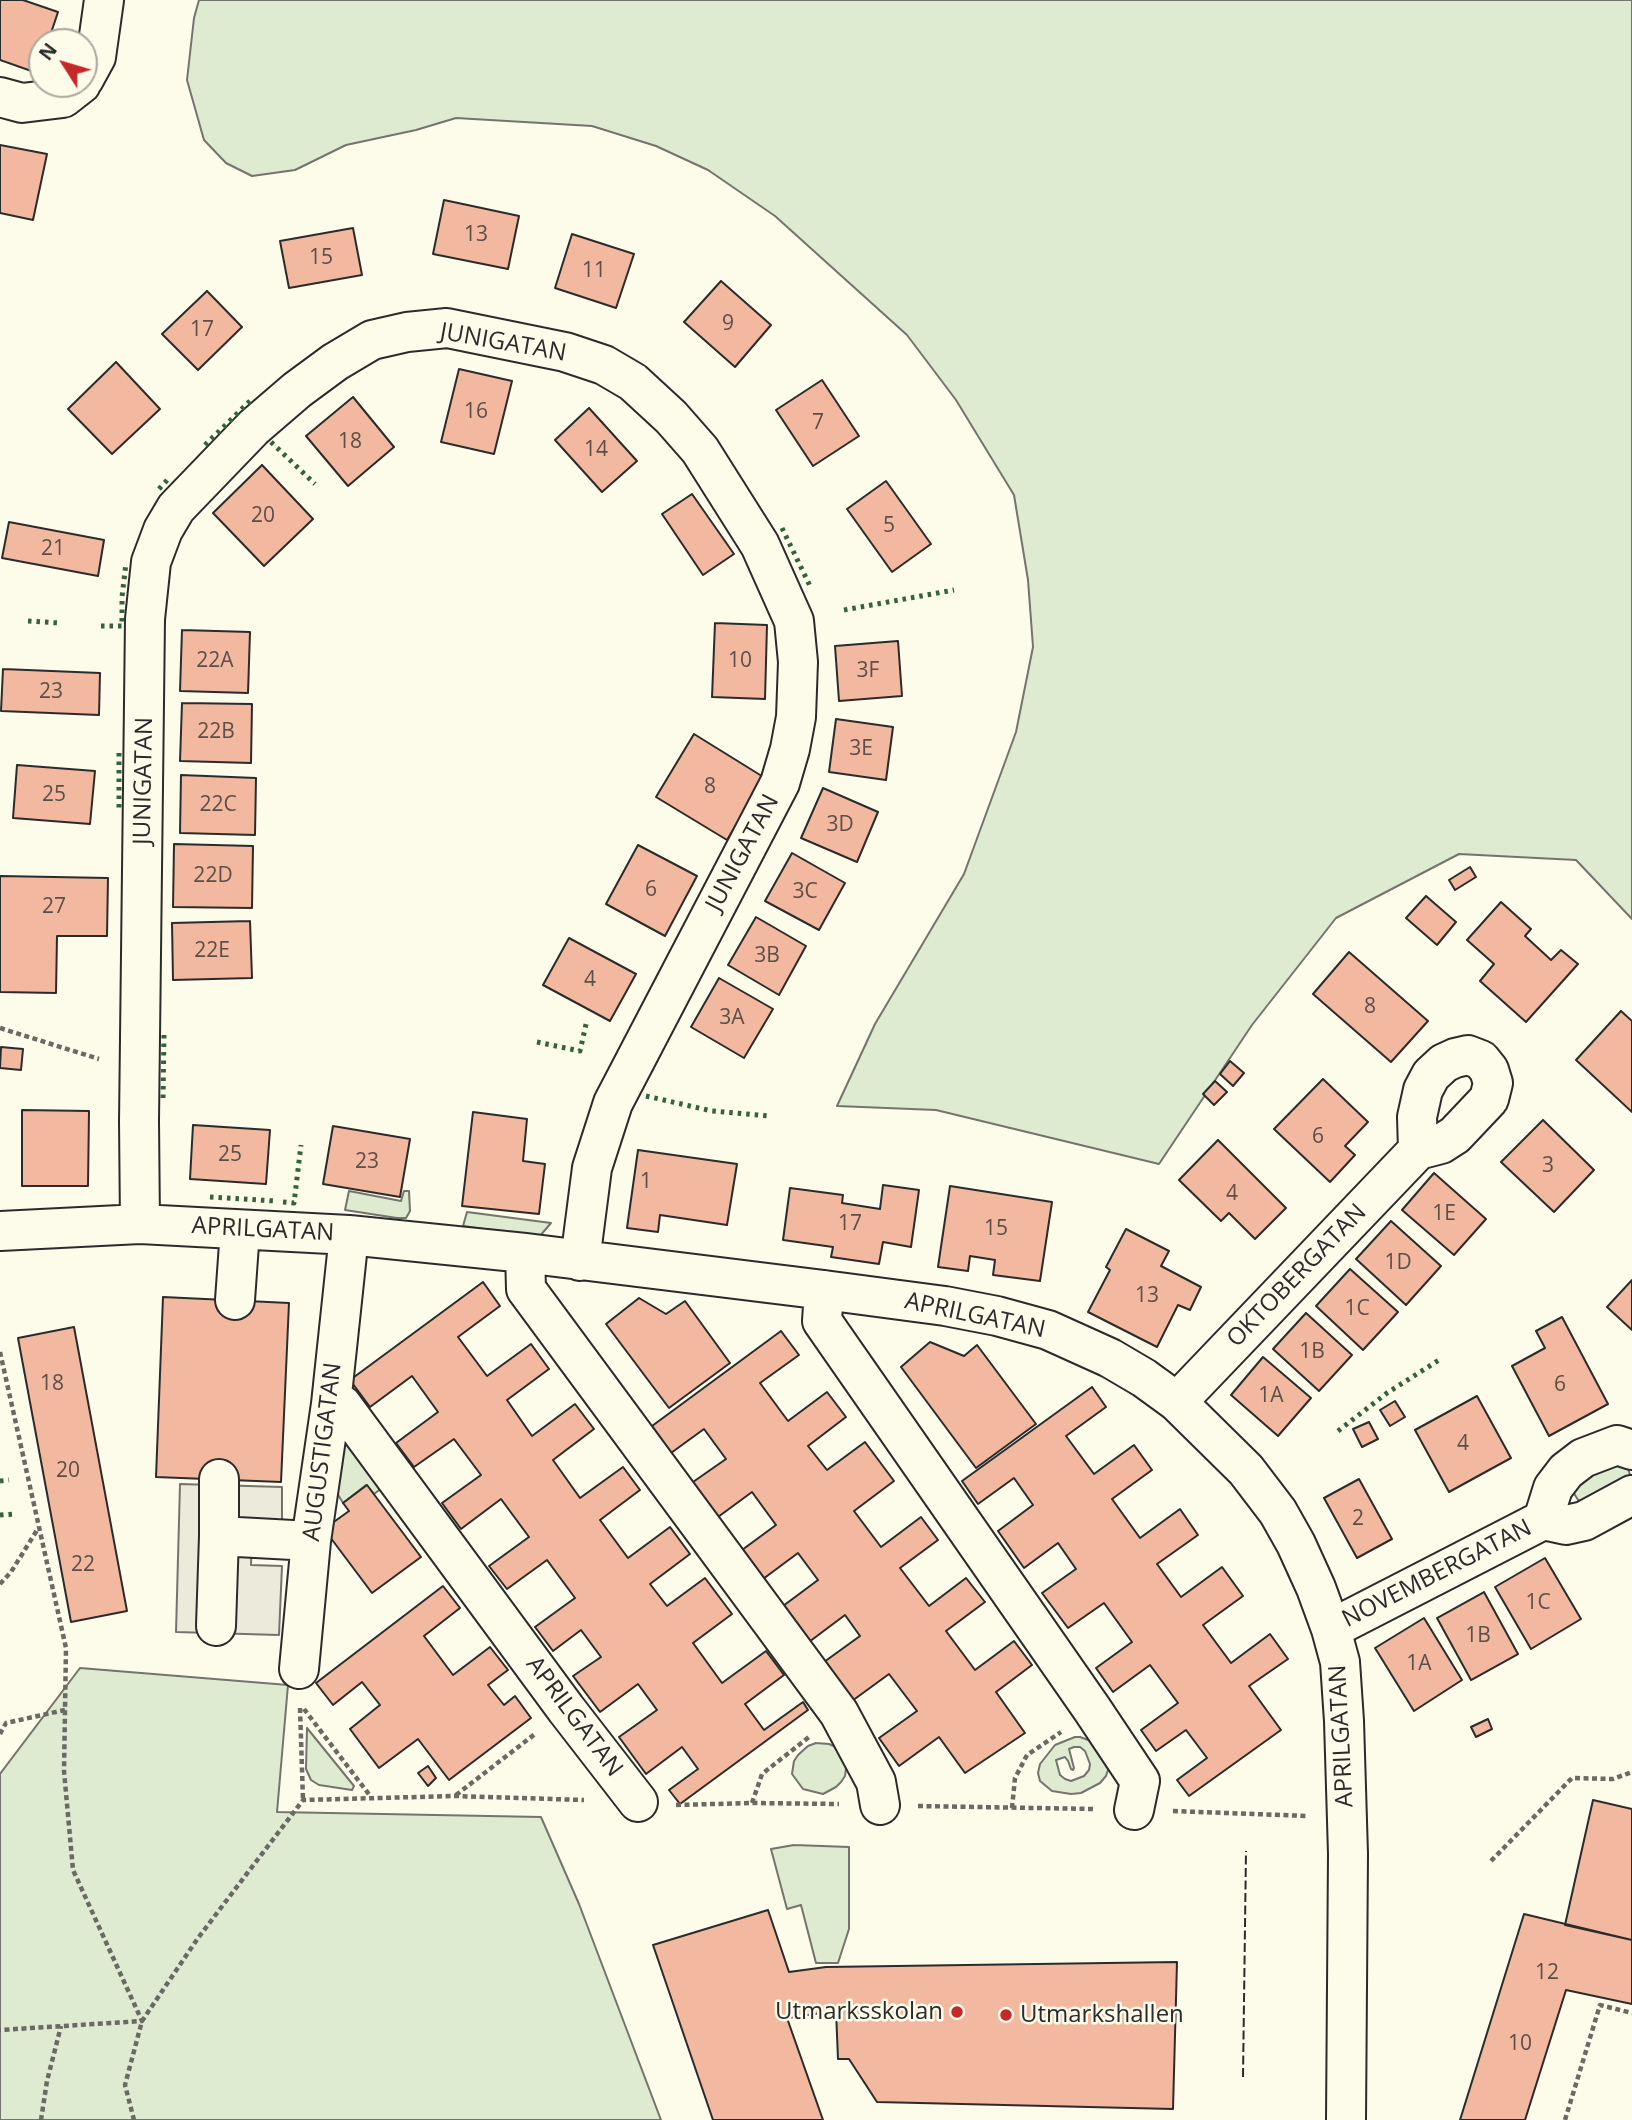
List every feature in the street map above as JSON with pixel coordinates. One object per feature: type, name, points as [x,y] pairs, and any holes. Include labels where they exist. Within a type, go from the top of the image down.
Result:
[{"type":"street","points":[[98,43],[104,0]]},
{"type":"street","points":[[0,97],[22,103],[64,98]]},
{"type":"street","name":"JUNIGATAN","points":[[140,1224],[145,619],[151,562],[163,530],[176,508],[254,427],[297,390],[335,362],[372,340],[407,332],[447,328],[565,352],[604,365],[633,382],[671,417],[700,450],[760,545],[794,621],[798,662],[796,717],[780,783],[613,1102],[592,1168],[580,1261]]},
{"type":"street","name":"OKTOBERGATAN","points":[[1177,1402],[1418,1150]]},
{"type":"street","name":"APRILGATAN","points":[[0,1231],[140,1224],[349,1235],[525,1253],[824,1290],[945,1306],[1048,1330],[1110,1358],[1144,1378],[1177,1402],[1246,1470],[1278,1512],[1296,1544],[1331,1629],[1340,1662],[1347,1817],[1346,2120]]},
{"type":"street","points":[[235,1300],[240,1230]]},
{"type":"street","name":"AUGUSTIGATAN","points":[[299,1669],[311,1541],[331,1404],[349,1235]]},
{"type":"street","points":[[525,1253],[526,1289],[839,1713],[876,1782],[880,1805]]},
{"type":"street","points":[[824,1290],[822,1321],[1140,1781],[1134,1810]]},
{"type":"street","name":"APRILGATAN","points":[[331,1404],[342,1405],[566,1709],[638,1802]]},
{"type":"street","name":"NOVEMBERGATAN","points":[[1543,1520],[1553,1488],[1566,1471],[1583,1458],[1618,1445],[1632,1450]]},
{"type":"street","points":[[216,1626],[219,1479]]},
{"type":"street","name":"NOVEMBERGATAN","points":[[1331,1629],[1543,1520],[1566,1525],[1584,1521],[1632,1495]]},
{"type":"street","points":[[219,1536],[311,1541]]},
{"type":"path","points":[[0,1028],[95,1059],[141,1060]]},
{"type":"path","points":[[0,1352],[2,1373],[66,1648],[64,1771],[74,1870],[142,2021]]},
{"type":"path","points":[[0,1584],[11,1572],[39,1527]]},
{"type":"path","points":[[134,2120],[125,2085],[142,2021],[198,1938],[303,1800],[300,1703],[372,1797]]},
{"type":"path","points":[[455,1796],[566,1709]]},
{"type":"path","points":[[1012,1808],[1014,1779],[1027,1755],[1092,1709]]},
{"type":"path","points":[[0,1734],[6,1723],[65,1710]]},
{"type":"path","points":[[752,1803],[762,1774],[839,1713]]},
{"type":"path","points":[[1491,1861],[1572,1778],[1613,1779],[1632,1772]]},
{"type":"path","points":[[303,1800],[455,1796],[662,1805],[880,1805],[1347,1817]]},
{"type":"path","points":[[1565,2120],[1600,2005],[1632,2013]]},
{"type":"path","points":[[0,2030],[142,2021]]},
{"type":"path","points":[[41,2120],[47,2081],[61,2026]]},
{"type":"green space","points":[[199,0],[1632,0],[1632,919],[1576,860],[1459,854],[1336,918],[1252,1025],[1159,1164],[936,1110],[837,1106],[875,1024],[964,874],[1016,732],[1033,647],[1028,580],[1014,495],[956,400],[907,335],[775,216],[708,170],[656,146],[592,126],[456,118],[416,130],[346,145],[295,170],[252,176],[226,163],[204,140],[187,80],[194,18]]},
{"type":"green space","points":[[349,1191],[401,1201],[404,1191],[409,1191],[410,1211],[406,1218],[397,1218],[345,1210]]},
{"type":"green space","points":[[467,1212],[551,1223],[539,1237],[463,1226]]},
{"type":"green space","points":[[348,1438],[386,1485],[374,1494],[366,1485],[343,1503],[334,1488],[336,1448]]},
{"type":"green space","points":[[1612,1458],[1627,1465],[1630,1475],[1627,1480],[1582,1502],[1578,1500],[1572,1490]]},
{"type":"green space","points":[[80,1668],[288,1685],[277,1812],[541,1817],[579,1904],[661,2120],[0,2120],[0,1774]]},
{"type":"green space","points":[[307,1728],[354,1786],[352,1790],[319,1785],[311,1780],[306,1769]]},
{"type":"green space","points":[[1080,1737],[1102,1745],[1109,1767],[1106,1776],[1100,1783],[1081,1793],[1052,1791],[1040,1781],[1038,1773],[1040,1764],[1055,1745]],"holes":[[[1080,1747],[1085,1751],[1090,1764],[1089,1770],[1084,1776],[1071,1781],[1065,1779],[1060,1775],[1056,1760],[1065,1757],[1073,1770],[1069,1749]]]},
{"type":"green space","points":[[816,1743],[836,1747],[847,1761],[845,1776],[841,1782],[823,1794],[803,1789],[792,1774],[798,1755]]},
{"type":"green space","points":[[794,1845],[849,1847],[849,1929],[838,1963],[816,1963],[801,1905],[787,1909],[771,1849]]},
{"type":"shaded area","points":[[180,1484],[282,1487],[282,1526],[252,1525],[251,1565],[282,1566],[279,1635],[176,1632]]},
{"type":"building","points":[[0,0],[23,0],[58,12],[53,28],[28,28],[28,70],[0,60]]},
{"type":"building","points":[[0,145],[47,154],[33,220],[0,213]]},
{"type":"building","points":[[444,200],[519,216],[508,269],[433,254]]},
{"type":"building","points":[[353,228],[362,275],[289,288],[280,241]]},
{"type":"building","points":[[572,234],[634,254],[616,308],[555,288]]},
{"type":"building","points":[[721,281],[771,325],[735,367],[684,322]]},
{"type":"building","points":[[207,291],[242,327],[198,370],[162,334]]},
{"type":"building","points":[[116,362],[160,409],[112,454],[68,409]]},
{"type":"building","points":[[459,369],[512,381],[494,454],[441,442]]},
{"type":"building","points":[[822,380],[859,436],[813,466],[776,410]]},
{"type":"building","points":[[353,397],[394,447],[348,486],[306,436]]},
{"type":"building","points":[[589,408],[637,461],[602,492],[555,440]]},
{"type":"building","points":[[262,465],[313,519],[264,566],[213,513]]},
{"type":"building","points":[[886,481],[931,544],[892,572],[847,509]]},
{"type":"building","points":[[692,494],[734,554],[703,575],[662,514]]},
{"type":"building","points":[[9,522],[104,540],[98,576],[2,558]]},
{"type":"building","points":[[715,623],[767,625],[765,699],[712,697]]},
{"type":"building","points":[[182,630],[250,632],[248,693],[180,691]]},
{"type":"building","points":[[898,641],[902,696],[839,701],[835,646]]},
{"type":"building","points":[[3,669],[100,673],[99,715],[1,711]]},
{"type":"building","points":[[182,703],[252,704],[251,763],[180,761]]},
{"type":"building","points":[[836,719],[893,727],[886,780],[829,772]]},
{"type":"building","points":[[694,734],[765,778],[727,840],[656,797]]},
{"type":"building","points":[[17,765],[95,771],[90,824],[13,818]]},
{"type":"building","points":[[181,775],[256,778],[255,835],[180,833]]},
{"type":"building","points":[[823,788],[878,812],[857,862],[801,838]]},
{"type":"building","points":[[174,844],[253,846],[252,908],[173,907]]},
{"type":"building","points":[[638,845],[697,876],[665,936],[606,904]]},
{"type":"building","points":[[792,853],[845,883],[819,930],[765,901]]},
{"type":"building","points":[[1470,867],[1476,877],[1455,890],[1449,880]]},
{"type":"building","points":[[0,876],[108,878],[107,936],[57,936],[56,993],[0,992]]},
{"type":"building","points":[[1426,896],[1456,922],[1437,945],[1406,918]]},
{"type":"building","points":[[1501,902],[1531,929],[1525,936],[1551,960],[1561,950],[1578,964],[1526,1022],[1480,981],[1494,964],[1467,940]]},
{"type":"building","points":[[756,917],[806,946],[779,995],[728,965]]},
{"type":"building","points":[[250,921],[252,978],[173,980],[172,923]]},
{"type":"building","points":[[569,938],[636,974],[610,1021],[543,985]]},
{"type":"building","points":[[1349,952],[1428,1021],[1391,1062],[1313,994]]},
{"type":"building","points":[[719,978],[773,1009],[744,1058],[691,1027]]},
{"type":"building","points":[[1621,1011],[1632,1021],[1632,1112],[1576,1060]]},
{"type":"building","points":[[1,1047],[23,1049],[21,1070],[0,1068]]},
{"type":"building","points":[[1230,1061],[1244,1073],[1233,1086],[1220,1074]]},
{"type":"building","points":[[1323,1079],[1368,1122],[1345,1146],[1355,1155],[1330,1182],[1274,1129]]},
{"type":"building","points":[[1215,1081],[1227,1092],[1214,1105],[1203,1094]]},
{"type":"building","points":[[22,1110],[89,1111],[88,1186],[22,1186]]},
{"type":"building","points":[[473,1112],[527,1119],[523,1161],[545,1164],[539,1214],[462,1206]]},
{"type":"building","points":[[1543,1120],[1594,1170],[1554,1212],[1501,1162]]},
{"type":"building","points":[[193,1125],[270,1130],[266,1184],[190,1179]]},
{"type":"building","points":[[333,1126],[410,1139],[400,1197],[323,1184]]},
{"type":"building","points":[[1218,1140],[1286,1208],[1255,1239],[1229,1213],[1221,1221],[1179,1180]]},
{"type":"building","points":[[638,1150],[737,1164],[727,1225],[660,1215],[658,1232],[627,1228]]},
{"type":"building","points":[[1434,1173],[1486,1219],[1454,1255],[1402,1210]]},
{"type":"building","points":[[883,1185],[919,1190],[911,1247],[883,1242],[879,1264],[831,1257],[833,1247],[783,1240],[790,1188],[843,1195],[842,1203],[880,1209]]},
{"type":"building","points":[[950,1186],[1052,1202],[1040,1281],[993,1275],[995,1260],[970,1256],[968,1271],[938,1267]]},
{"type":"building","points":[[1391,1221],[1441,1266],[1406,1305],[1356,1259]]},
{"type":"building","points":[[1126,1229],[1169,1251],[1161,1266],[1201,1287],[1190,1310],[1178,1305],[1157,1347],[1088,1312],[1110,1270],[1106,1267]]},
{"type":"building","points":[[1350,1269],[1398,1312],[1363,1350],[1316,1306]]},
{"type":"building","points":[[1632,1280],[1632,1330],[1607,1307]]},
{"type":"building","points":[[483,1282],[500,1306],[458,1337],[487,1376],[531,1344],[549,1369],[507,1400],[532,1436],[575,1404],[594,1429],[553,1460],[580,1498],[623,1467],[640,1490],[600,1520],[628,1558],[670,1527],[690,1554],[650,1584],[667,1606],[705,1578],[732,1614],[693,1643],[722,1683],[766,1651],[784,1675],[745,1704],[764,1730],[803,1702],[808,1710],[680,1804],[669,1790],[698,1769],[682,1747],[646,1774],[619,1737],[657,1710],[638,1684],[600,1712],[573,1676],[601,1657],[581,1630],[553,1651],[535,1627],[575,1598],[547,1560],[507,1589],[489,1566],[529,1537],[501,1499],[461,1529],[442,1503],[481,1475],[454,1439],[414,1467],[396,1443],[438,1412],[412,1376],[370,1407],[350,1380]]},
{"type":"building","points":[[163,1297],[289,1303],[281,1482],[156,1477]]},
{"type":"building","points":[[639,1298],[666,1314],[685,1301],[730,1363],[669,1408],[606,1324]]},
{"type":"building","points":[[1306,1313],[1352,1355],[1319,1391],[1273,1349]]},
{"type":"building","points":[[1562,1317],[1608,1404],[1549,1436],[1512,1366],[1545,1348],[1536,1331]]},
{"type":"building","points":[[74,1327],[127,1611],[71,1622],[18,1338]]},
{"type":"building","points":[[781,1331],[799,1355],[760,1383],[788,1421],[827,1392],[846,1417],[808,1446],[827,1470],[865,1442],[894,1481],[854,1511],[881,1547],[921,1517],[938,1540],[900,1568],[929,1606],[966,1578],[985,1602],[946,1631],[975,1670],[1014,1641],[1032,1665],[996,1692],[1025,1733],[965,1773],[939,1737],[899,1766],[879,1738],[917,1711],[889,1674],[852,1701],[824,1662],[860,1636],[845,1615],[809,1642],[783,1606],[818,1580],[798,1553],[763,1579],[742,1550],[776,1525],[752,1492],[718,1517],[693,1482],[726,1459],[704,1429],[671,1453],[652,1426]]},
{"type":"building","points":[[930,1342],[964,1356],[977,1345],[1036,1424],[976,1468],[901,1367]]},
{"type":"building","points":[[1263,1357],[1311,1398],[1278,1436],[1231,1395]]},
{"type":"building","points":[[1092,1387],[1106,1407],[1066,1436],[1094,1474],[1134,1445],[1152,1470],[1112,1499],[1140,1538],[1180,1509],[1198,1535],[1157,1564],[1181,1597],[1222,1567],[1243,1596],[1203,1625],[1231,1663],[1270,1634],[1288,1659],[1249,1686],[1281,1730],[1189,1796],[1177,1780],[1207,1758],[1186,1730],[1156,1751],[1141,1730],[1178,1703],[1150,1665],[1113,1692],[1096,1668],[1132,1642],[1104,1603],[1068,1628],[1042,1593],[1076,1569],[1058,1543],[1024,1568],[998,1531],[1033,1505],[1014,1478],[978,1504],[962,1481]]},
{"type":"building","points":[[1477,1396],[1511,1458],[1449,1492],[1415,1430]]},
{"type":"building","points":[[1395,1401],[1405,1417],[1390,1426],[1380,1410]]},
{"type":"building","points":[[1369,1422],[1378,1439],[1362,1447],[1353,1429]]},
{"type":"building","points":[[1359,1479],[1392,1539],[1357,1558],[1324,1498]]},
{"type":"building","points":[[367,1485],[421,1557],[372,1593],[324,1529],[349,1511],[343,1503]]},
{"type":"building","points":[[1545,1558],[1581,1619],[1531,1649],[1495,1587]]},
{"type":"building","points":[[443,1586],[460,1608],[424,1636],[453,1675],[490,1647],[508,1670],[488,1685],[504,1705],[515,1696],[531,1718],[449,1780],[418,1739],[379,1768],[350,1729],[380,1705],[362,1682],[333,1705],[316,1683]]},
{"type":"building","points":[[1484,1592],[1518,1654],[1471,1680],[1437,1618]]},
{"type":"building","points":[[1424,1618],[1462,1680],[1414,1711],[1375,1648]]},
{"type":"building","points":[[1488,1719],[1492,1729],[1476,1737],[1471,1727]]},
{"type":"building","points":[[428,1766],[436,1778],[428,1786],[418,1773]]},
{"type":"building","points":[[1593,1800],[1632,1809],[1632,1940],[1565,1925]]},
{"type":"building","name":"Utmarkshallen","points":[[768,1910],[789,1972],[826,1967],[1177,1962],[1173,2109],[877,2102],[849,2059],[838,2059],[836,2011],[787,2018],[823,2120],[713,2120],[653,1945]]},
{"type":"building","points":[[1524,1914],[1632,1940],[1632,2004],[1566,1990],[1525,2120],[1460,2120]]},
{"type":"hedge","points":[[205,445],[251,400]]},
{"type":"hedge","points":[[271,442],[315,484]]},
{"type":"hedge","points":[[159,489],[170,477]]},
{"type":"hedge","points":[[782,528],[810,586]]},
{"type":"hedge","points":[[101,626],[122,626],[126,563]]},
{"type":"hedge","points":[[844,610],[954,590]]},
{"type":"hedge","points":[[28,621],[59,623]]},
{"type":"hedge","points":[[119,753],[119,810]]},
{"type":"hedge","points":[[537,1042],[580,1051],[587,1020]]},
{"type":"hedge","points":[[163,1098],[164,1034]]},
{"type":"hedge","points":[[646,1096],[712,1111],[770,1116]]},
{"type":"hedge","points":[[283,1202],[294,1203],[301,1145]]},
{"type":"hedge","points":[[210,1197],[275,1201]]},
{"type":"hedge","points":[[1338,1431],[1387,1393],[1439,1360]]},
{"type":"hedge","points":[[0,1481],[9,1480]]},
{"type":"hedge","points":[[0,1515],[14,1514]]},
{"type":"fence","points":[[1243,2077],[1246,1851]]},
{"type":"place","name":"Utmarksskolan","points":[[957,2012]]},
{"type":"place","name":"Utmarkshallen","points":[[1006,2015]]}]
